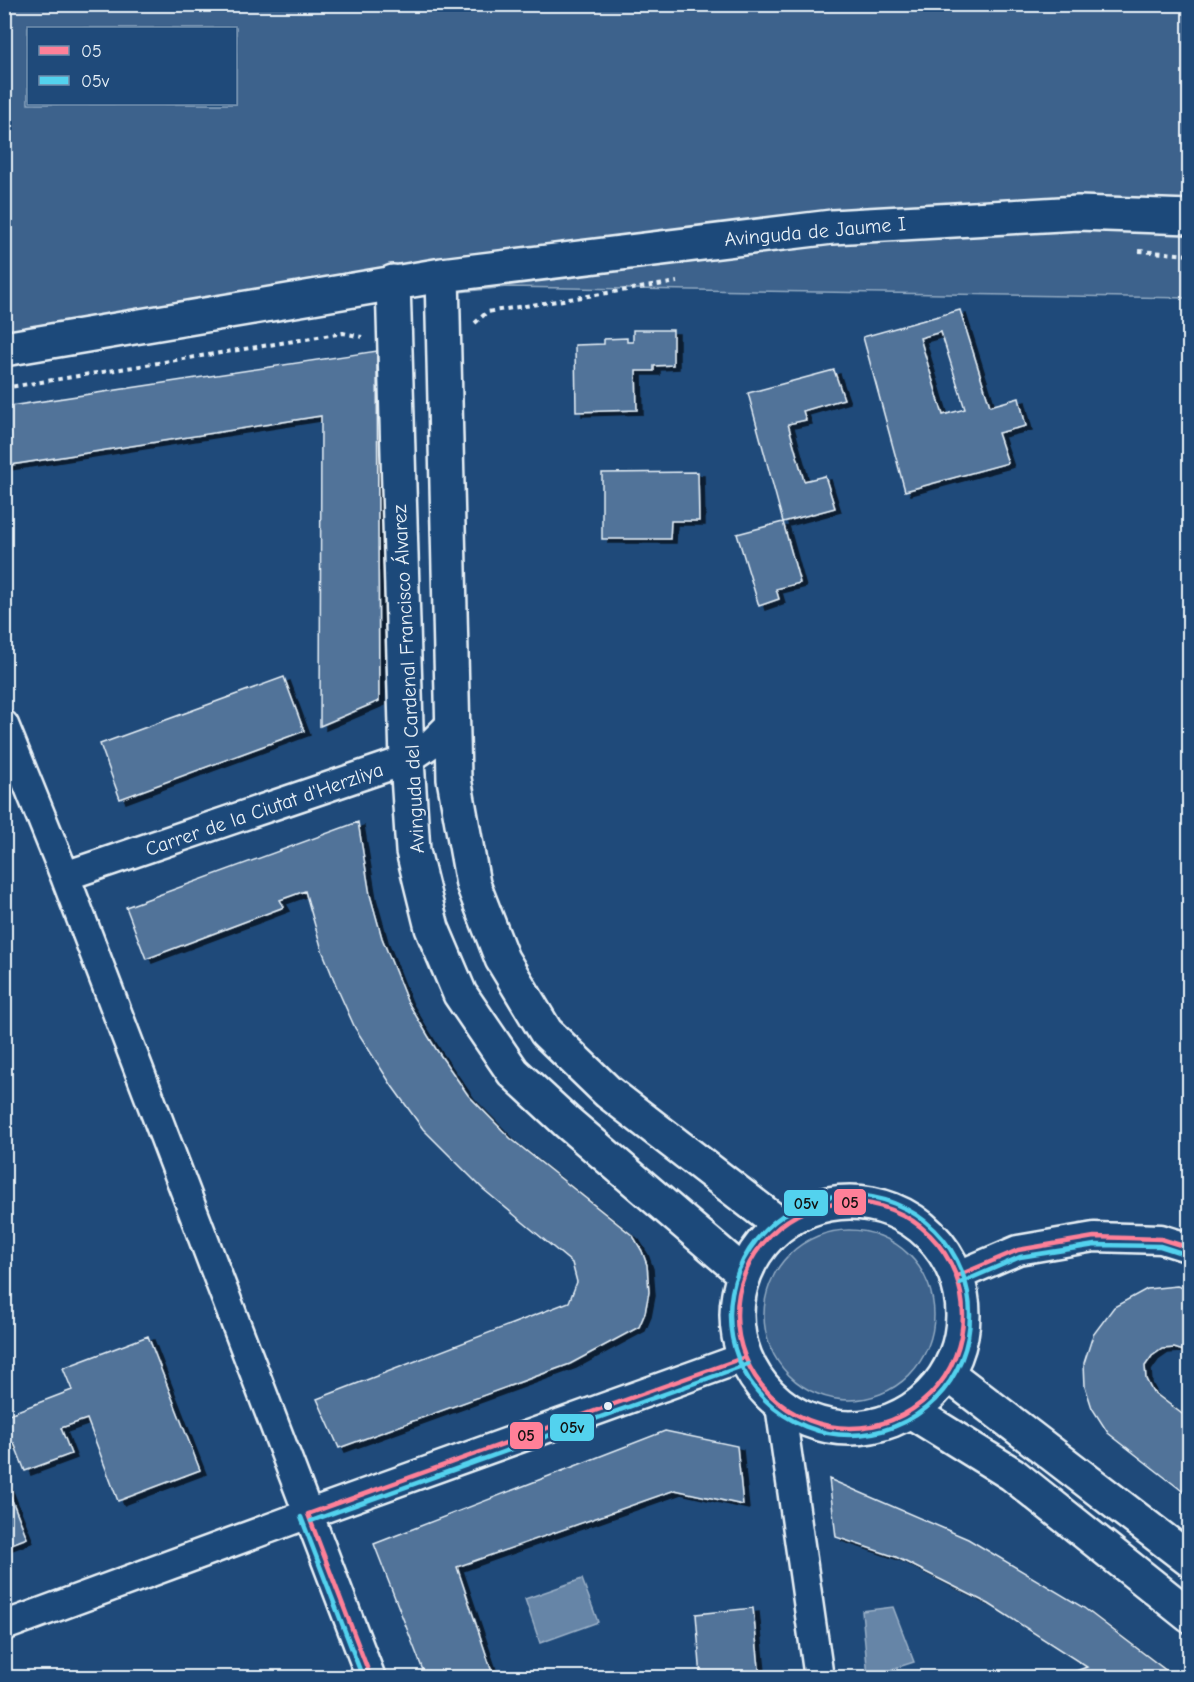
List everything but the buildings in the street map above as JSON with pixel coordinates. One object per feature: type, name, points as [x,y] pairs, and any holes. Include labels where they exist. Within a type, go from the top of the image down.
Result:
[{"type":"street","name":"Avinguda de Jaume I","points":[[4,349],[393,282],[832,226],[1077,213],[1190,217]]},
{"type":"street","name":"Avinguda del Cardenal Francisco Álvarez","points":[[442,275],[454,779],[473,884],[502,959],[546,1032],[608,1092],[780,1225]]},
{"type":"street","name":"Avinguda del Cardenal Francisco Álvarez","points":[[393,282],[412,851],[432,928],[460,994],[513,1072],[567,1122],[742,1272]]},
{"type":"street","name":"Carrer de la Ciutat d'Herzliya","points":[[64,876],[408,760],[432,743],[453,722]]},
{"type":"street","points":[[4,725],[371,1677]]},
{"type":"street","points":[[841,1202],[874,1204],[905,1216],[932,1236],[949,1259],[957,1276],[964,1319],[948,1374],[937,1390],[912,1412],[885,1424],[853,1429],[816,1424],[780,1405],[756,1380],[745,1357],[737,1323],[742,1272],[780,1225],[805,1211],[841,1202]]},
{"type":"street","points":[[957,1276],[1018,1250],[1094,1237],[1161,1239],[1190,1248]]},
{"type":"street","points":[[4,1626],[745,1357]]},
{"type":"street","points":[[948,1374],[1190,1560]]},
{"type":"street","points":[[780,1405],[819,1677]]},
{"type":"street","points":[[912,1412],[1012,1474],[1190,1616]]},
{"type":"path","points":[[1132,250],[1190,255]]},
{"type":"path","points":[[443,329],[472,325],[487,312],[681,282]]},
{"type":"path","points":[[4,388],[343,333],[369,339],[395,336]]},
{"type":"shaded area","points":[[4,5],[1189,5],[1189,298],[507,287],[5,339]]},
{"type":"shaded area","points":[[849,1230],[882,1237],[896,1244],[909,1255],[920,1268],[927,1282],[934,1315],[927,1348],[920,1362],[909,1375],[896,1386],[882,1393],[849,1400],[816,1393],[802,1386],[789,1375],[778,1362],[771,1348],[764,1315],[771,1282],[778,1268],[789,1255],[802,1244],[816,1237]]},
{"type":"shaded area","points":[[582,1579],[598,1622],[540,1643],[525,1599]]},
{"type":"shaded area","points":[[893,1607],[914,1662],[892,1669],[894,1677],[868,1677],[862,1611]]},
{"type":"transit line","name":"05v","points":[[838,1195],[862,1195],[885,1200],[907,1209],[935,1230],[950,1248],[961,1269],[968,1292],[970,1315],[968,1338],[961,1361],[950,1382],[935,1400],[907,1421],[885,1430],[862,1435],[838,1435],[815,1430],[793,1421],[774,1408],[757,1391],[744,1372],[735,1350],[730,1327],[730,1303],[735,1280],[744,1258],[757,1239],[774,1222],[793,1209],[815,1200],[838,1195]]},
{"type":"transit line","name":"05","points":[[850,1202],[872,1204],[903,1215],[930,1235],[950,1262],[961,1293],[963,1315],[961,1337],[950,1368],[930,1395],[903,1415],[872,1426],[850,1428],[828,1426],[797,1415],[770,1395],[750,1368],[739,1337],[737,1315],[739,1293],[750,1262],[770,1235],[797,1215],[828,1204],[850,1202]]},
{"type":"transit line","name":"05","points":[[957,1276],[1018,1250],[1094,1237],[1161,1239],[1190,1248]]},
{"type":"transit line","name":"05v","points":[[960,1283],[1020,1257],[1095,1245],[1160,1246],[1188,1255]]},
{"type":"transit line","name":"05","points":[[308,1514],[745,1357]]},
{"type":"transit line","name":"05v","points":[[311,1521],[748,1364]]},
{"type":"transit line","name":"05","points":[[308,1514],[371,1678]]},
{"type":"transit line","name":"05v","points":[[301,1517],[363,1678]]}]
